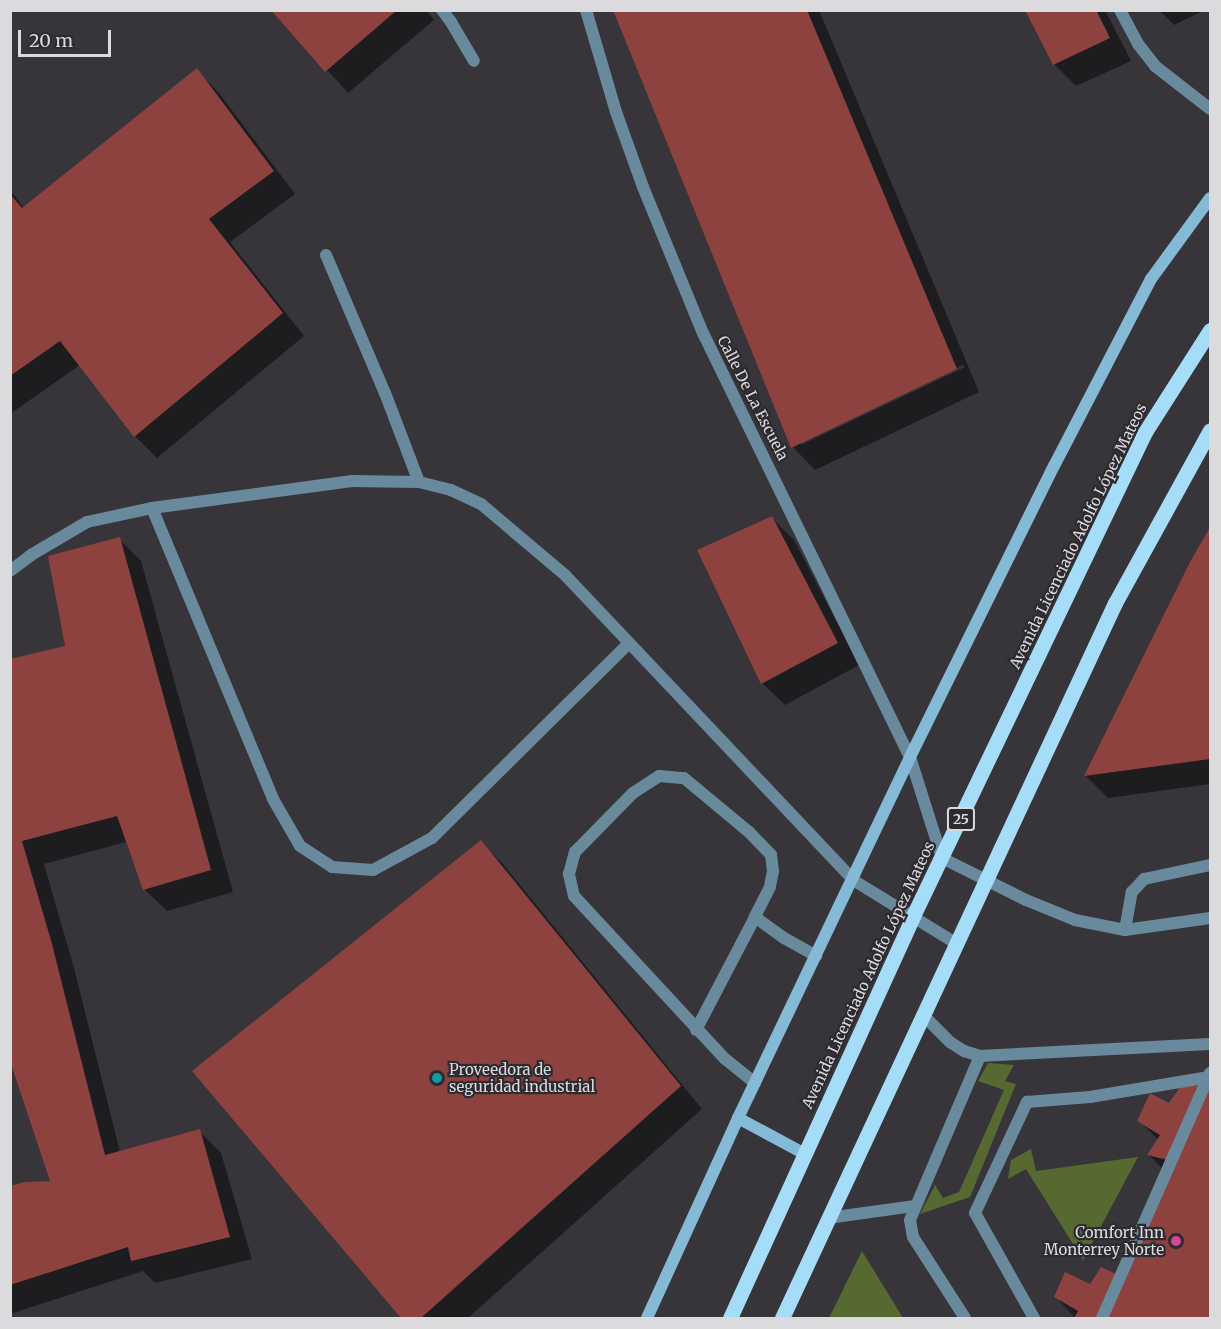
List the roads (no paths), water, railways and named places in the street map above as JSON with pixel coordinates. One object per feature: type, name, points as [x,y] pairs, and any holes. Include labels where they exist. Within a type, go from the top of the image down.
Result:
[{"type":"main road","name":"Avenida Licenciado Adolfo López Mateos","points":[[730,1318],[913,916],[1145,432],[1210,330]]},
{"type":"main road","points":[[782,1318],[1115,603],[1210,430]]},
{"type":"street","points":[[647,1318],[738,1118],[910,757],[1048,476],[1151,279],[1210,198]]},
{"type":"street","points":[[738,1118],[806,1154]]},
{"type":"lane","points":[[442,10],[452,22],[474,61]]},
{"type":"lane","name":"Calle De La Escuela","points":[[586,10],[616,112],[643,187],[703,333],[910,757],[942,858]]},
{"type":"lane","points":[[1120,10],[1138,44],[1155,66],[1210,109]]},
{"type":"lane","points":[[326,255],[386,393],[419,482]]},
{"type":"lane","points":[[10,571],[30,555],[87,522],[152,508],[352,481],[419,482],[451,490],[481,504],[565,575],[852,880],[957,944]]},
{"type":"lane","points":[[152,508],[273,799],[300,846],[332,867],[373,870],[432,838],[629,643]]},
{"type":"lane","points":[[696,1030],[770,887],[773,871],[771,855],[749,832],[684,778],[659,777],[633,792],[576,852],[569,874],[574,896],[599,920],[696,1030],[725,1059],[755,1083]]},
{"type":"lane","points":[[942,858],[1075,920],[1125,930],[1210,918]]},
{"type":"lane","points":[[1125,930],[1132,892],[1144,879],[1210,865]]},
{"type":"lane","points":[[755,917],[784,938],[816,956]]},
{"type":"lane","points":[[924,1016],[950,1042],[964,1051],[980,1056],[1210,1044]]},
{"type":"lane","points":[[965,1318],[913,1237],[910,1220],[980,1056]]},
{"type":"lane","points":[[1034,1318],[975,1213],[1027,1102],[1090,1097],[1210,1075]]},
{"type":"lane","points":[[1102,1318],[1210,1075]]},
{"type":"lane","points":[[828,1218],[915,1206]]},
{"type":"place","name":"Proveedora de seguridad industrial","points":[[437,1078]]},
{"type":"place","name":"Comfort Inn Monterrey Norte","points":[[1176,1241]]}]
